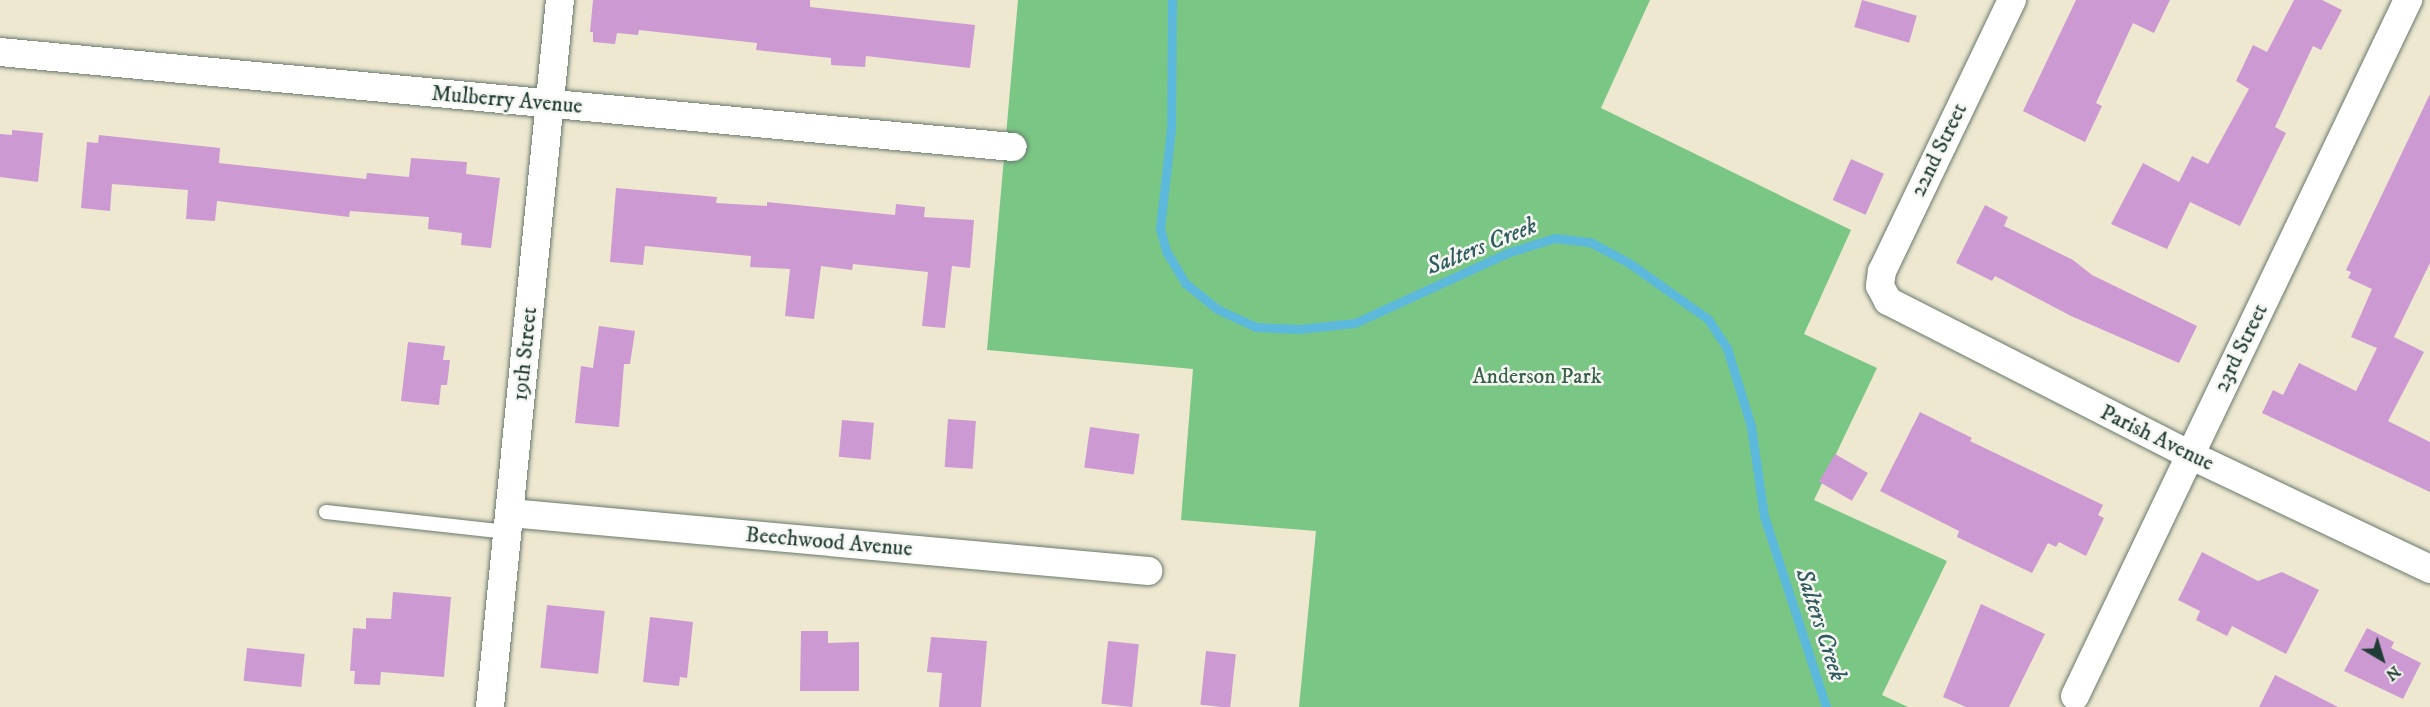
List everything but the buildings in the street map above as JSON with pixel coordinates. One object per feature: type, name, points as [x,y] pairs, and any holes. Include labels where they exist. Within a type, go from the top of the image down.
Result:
[{"type":"street","name":"19th Street","points":[[490,707],[560,0]]},
{"type":"street","name":"22nd Street","points":[[1888,301],[1880,286],[1882,271],[2012,0]]},
{"type":"street","name":"23rd Street","points":[[2075,696],[2408,0]]},
{"type":"street","name":"Mulberry Avenue","points":[[0,52],[1013,147]]},
{"type":"street","name":"Parish Avenue","points":[[1888,301],[2190,455],[2430,569]]},
{"type":"street","name":"Beechwood Avenue","points":[[508,523],[1148,571]]},
{"type":"lane","name":"Beechwood Avenue","points":[[326,512],[508,523]]},
{"type":"green space","name":"Anderson Park","points":[[1018,0],[1650,0],[1601,108],[1851,230],[1804,334],[1877,368],[1814,500],[1947,561],[1882,695],[1908,707],[1299,707],[1316,531],[1181,520],[1193,369],[987,350]]},
{"type":"waterway","name":"Salters Creek","points":[[1172,0],[1171,129],[1160,228],[1166,251],[1185,283],[1217,309],[1256,327],[1299,329],[1355,323],[1507,253],[1555,238],[1590,242],[1629,263],[1708,319],[1727,348],[1751,426],[1764,516],[1826,707]]}]
